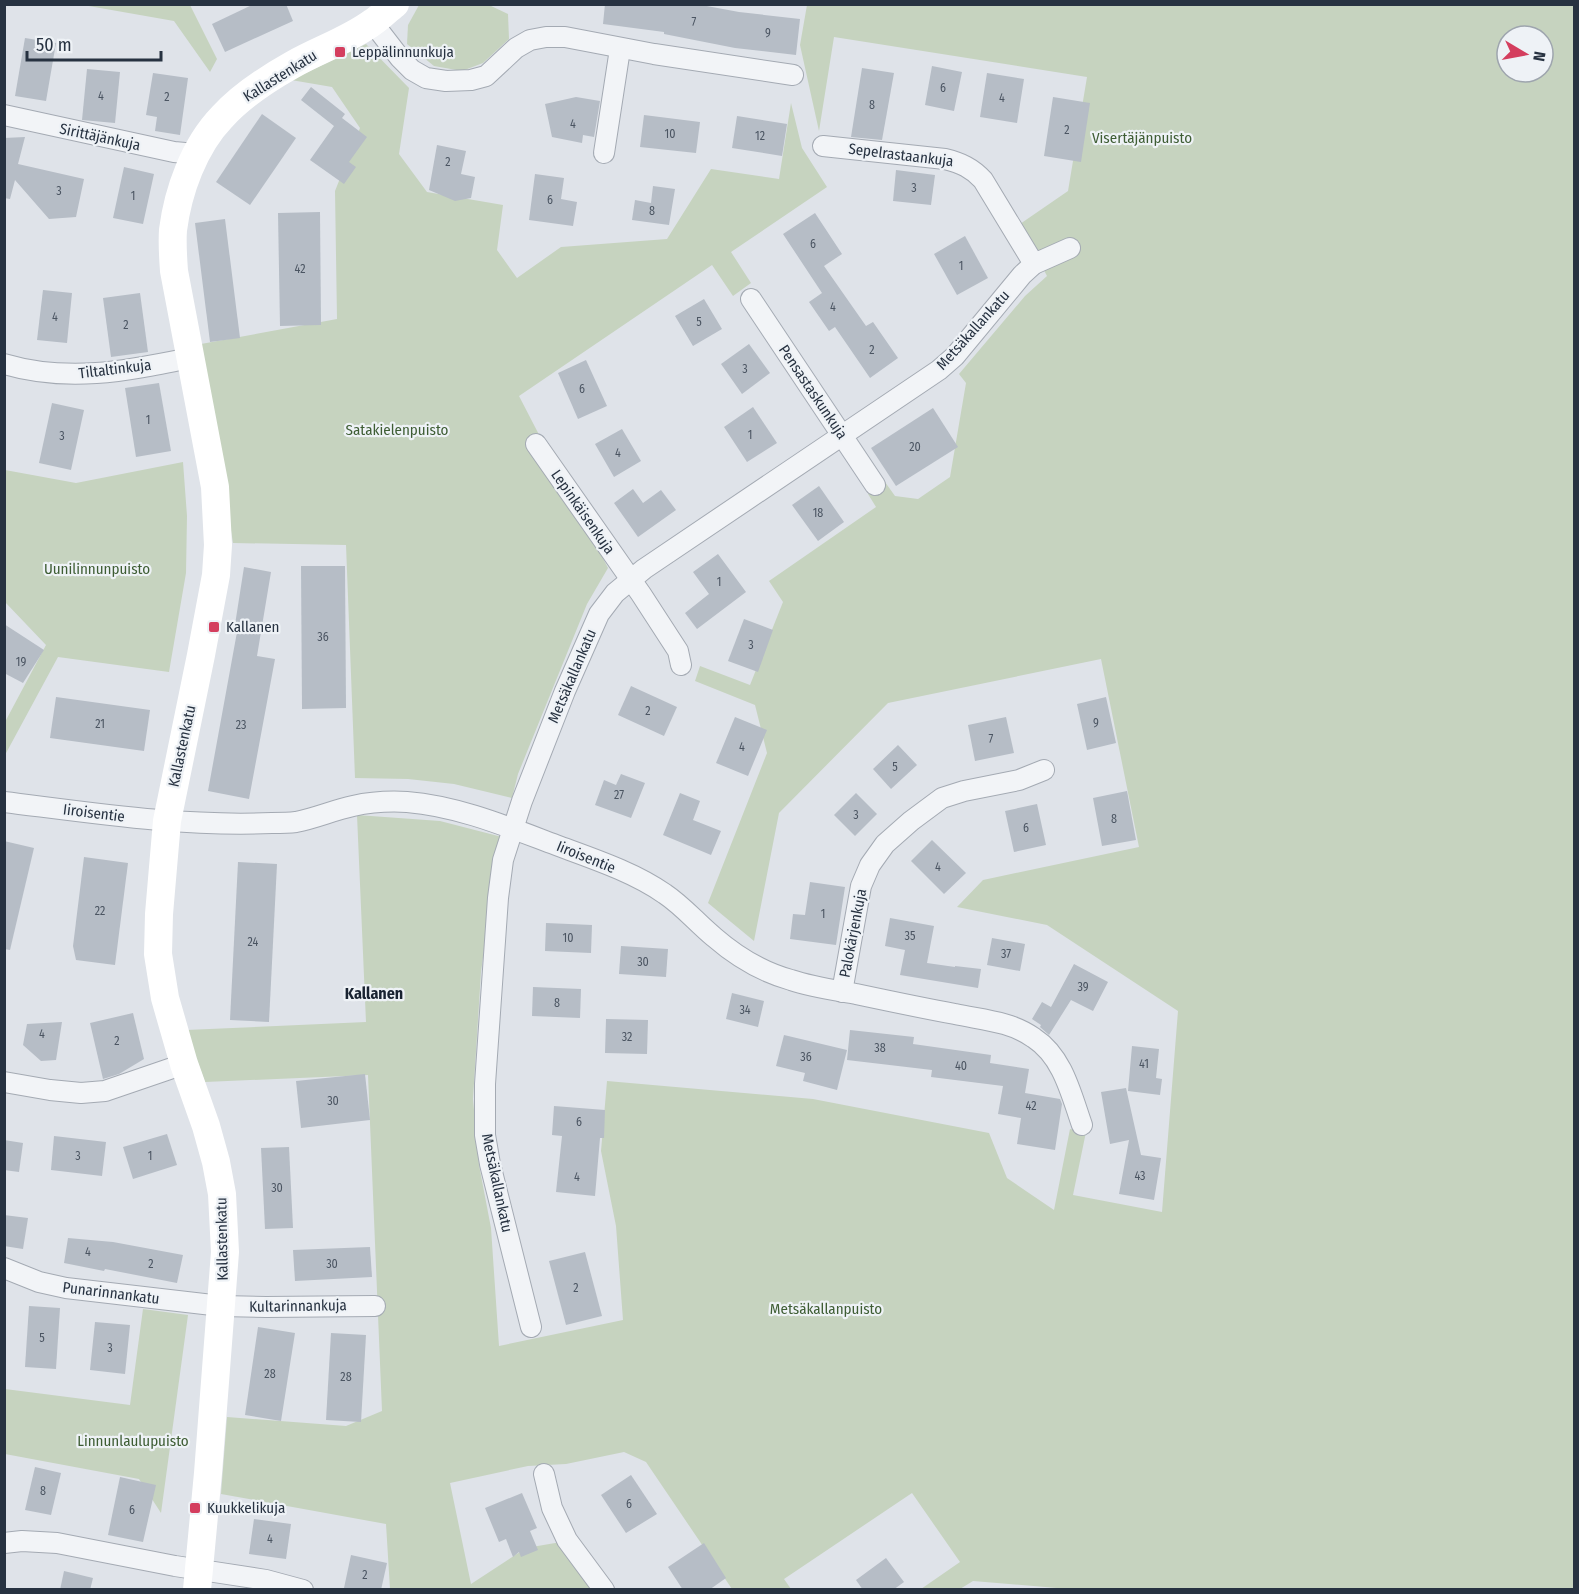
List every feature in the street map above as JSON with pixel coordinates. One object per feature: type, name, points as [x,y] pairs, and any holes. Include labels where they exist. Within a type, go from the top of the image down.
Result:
[{"type":"street","name":"Kallastenkatu","points":[[198,1579],[225,1252],[222,1194],[206,1126],[184,1064],[165,998],[158,954],[167,821],[216,575],[218,545],[215,487],[174,271],[172,246],[177,206],[196,154],[221,118],[256,88],[291,65],[354,34],[395,4]]},
{"type":"street","points":[[373,22],[412,70],[426,78],[446,81],[471,80],[486,76],[516,48],[530,40],[546,37],[565,37],[620,49],[793,75]]},
{"type":"street","points":[[604,153],[620,49]]},
{"type":"street","name":"Sirittäjänkuja","points":[[4,115],[163,150],[196,154]]},
{"type":"street","name":"Sepelrastaankuja","points":[[823,146],[945,159],[961,163],[974,170],[983,180],[1034,264]]},
{"type":"street","name":"Metsäkallankatu","points":[[531,1327],[490,1164],[485,1135],[485,1084],[498,898],[503,860],[512,829],[552,724],[599,614],[615,593],[631,580],[939,370],[955,356],[1022,274],[1034,264],[1070,248]]},
{"type":"street","name":"Pensastaskunkuja","points":[[751,299],[875,485]]},
{"type":"street","name":"Tiltaltinkuja","points":[[4,364],[39,372],[86,375],[190,358]]},
{"type":"street","name":"Lepinkäisenkuja","points":[[536,444],[678,651],[681,665]]},
{"type":"street","name":"Palokärjenkuja","points":[[842,992],[861,886],[870,865],[885,844],[942,798],[964,790],[1019,780],[1044,770]]},
{"type":"street","name":"Iiroisentie","points":[[4,802],[167,821],[269,824],[294,822],[353,806],[380,802],[407,802],[476,816],[602,862],[663,892],[727,948],[742,959],[765,970],[791,980],[842,992],[1016,1026],[1037,1039],[1051,1053],[1063,1072],[1082,1125]]},
{"type":"street","points":[[4,1082],[81,1093],[105,1091],[184,1064]]},
{"type":"street","name":"Punarinnankatu","points":[[4,1268],[39,1282],[66,1288],[221,1306]]},
{"type":"street","name":"Kultarinnankuja","points":[[221,1306],[375,1306]]},
{"type":"street","points":[[544,1474],[552,1508],[567,1540],[604,1590]]},
{"type":"street","points":[[4,1543],[22,1541],[57,1543],[175,1566],[198,1579],[266,1580],[303,1590]]},
{"type":"green space","points":[[83,5],[190,5],[217,59],[210,72],[174,21]]},
{"type":"green space","points":[[419,5],[489,5],[508,14],[509,39],[483,63],[462,71],[434,66],[407,44],[408,25]]},
{"type":"green space","points":[[807,5],[1574,5],[1574,1589],[1080,1590],[973,1581],[960,1589],[921,1589],[960,1562],[912,1493],[784,1579],[791,1589],[732,1589],[646,1462],[624,1452],[566,1464],[528,1466],[450,1483],[471,1584],[526,1548],[561,1542],[593,1589],[390,1589],[386,1524],[221,1494],[227,1417],[346,1426],[382,1411],[368,1075],[205,1082],[186,1030],[366,1022],[357,815],[440,821],[502,837],[497,856],[481,972],[473,1099],[479,1165],[491,1228],[499,1346],[623,1320],[616,1226],[601,1151],[607,1081],[813,1099],[989,1133],[1007,1178],[1054,1210],[1070,1129],[1086,1132],[1073,1195],[1162,1212],[1178,1011],[1047,925],[957,907],[983,880],[1139,847],[1101,659],[888,703],[779,813],[754,941],[708,903],[767,753],[755,705],[695,681],[700,666],[750,685],[783,602],[769,581],[876,507],[868,494],[885,482],[895,496],[918,499],[950,477],[966,383],[959,374],[1025,296],[1047,276],[1020,224],[1068,191],[1087,77],[834,37],[819,131],[800,45]]},
{"type":"green space","name":"Satakielenpuisto","points":[[366,44],[409,88],[399,154],[427,192],[503,205],[497,250],[517,278],[561,247],[667,239],[711,169],[779,179],[791,103],[802,148],[827,187],[731,252],[751,283],[733,296],[712,265],[519,396],[608,568],[587,604],[518,774],[512,798],[454,784],[408,779],[355,778],[346,545],[233,543],[201,344],[337,319],[335,191],[360,128],[332,87],[291,80]]},
{"type":"green space","name":"Uunilinnunpuisto","points":[[183,462],[187,516],[186,573],[169,672],[58,657],[5,755],[5,722],[46,645],[5,602],[5,470],[76,483]]},
{"type":"green space","name":"Linnunlaulupuisto","points":[[143,1309],[188,1315],[161,1513],[139,1479],[5,1454],[5,1389],[130,1405]]},
{"type":"building","points":[[254,4],[286,4],[293,21],[225,52],[212,24]]},
{"type":"building","points":[[605,4],[696,4],[800,19],[796,55],[735,48],[664,34],[664,32],[603,24]]},
{"type":"building","points":[[25,38],[56,43],[46,101],[15,96]]},
{"type":"building","points":[[932,66],[962,72],[954,111],[925,105]]},
{"type":"building","points":[[862,68],[894,73],[882,140],[851,137]]},
{"type":"building","points":[[87,69],[120,72],[115,123],[82,120]]},
{"type":"building","points":[[153,73],[188,78],[180,135],[155,131],[157,117],[146,115]]},
{"type":"building","points":[[987,73],[1024,79],[1017,123],[980,117]]},
{"type":"building","points":[[311,87],[345,114],[342,118],[367,137],[349,162],[356,167],[344,184],[310,160],[334,126],[301,100]]},
{"type":"building","points":[[576,97],[600,101],[594,137],[583,135],[582,143],[552,137],[545,104]]},
{"type":"building","points":[[1053,97],[1090,103],[1081,162],[1044,156]]},
{"type":"building","points":[[262,114],[296,138],[250,205],[216,182]]},
{"type":"building","points":[[644,115],[700,122],[696,153],[640,147]]},
{"type":"building","points":[[737,116],[787,124],[782,156],[732,148]]},
{"type":"building","points":[[25,137],[18,164],[84,179],[76,217],[49,219],[15,180],[10,199],[4,198],[4,138]]},
{"type":"building","points":[[437,145],[466,151],[461,174],[475,177],[471,198],[455,201],[429,190]]},
{"type":"building","points":[[124,167],[154,174],[143,224],[113,218]]},
{"type":"building","points":[[896,170],[935,175],[931,205],[893,201]]},
{"type":"building","points":[[535,174],[564,178],[561,199],[577,202],[573,226],[529,220]]},
{"type":"building","points":[[653,186],[675,189],[669,225],[632,220],[635,200],[651,203]]},
{"type":"building","points":[[320,212],[321,325],[280,326],[278,213]]},
{"type":"building","points":[[815,213],[842,254],[824,266],[866,326],[873,322],[898,358],[870,378],[835,327],[829,331],[809,302],[822,293],[783,234]]},
{"type":"building","points":[[225,219],[240,338],[210,342],[195,223]]},
{"type":"building","points":[[965,236],[988,278],[957,295],[934,254]]},
{"type":"building","points":[[43,290],[72,293],[67,343],[37,340]]},
{"type":"building","points":[[140,293],[148,352],[111,357],[103,298]]},
{"type":"building","points":[[704,299],[722,329],[693,346],[675,316]]},
{"type":"building","points":[[749,344],[770,373],[742,394],[721,364]]},
{"type":"building","points":[[586,360],[607,406],[578,419],[558,373]]},
{"type":"building","points":[[159,383],[171,451],[136,457],[125,388]]},
{"type":"building","points":[[52,403],[84,410],[71,470],[39,463]]},
{"type":"building","points":[[753,407],[777,443],[747,462],[724,427]]},
{"type":"building","points":[[933,408],[958,447],[896,486],[871,448]]},
{"type":"building","points":[[622,429],[641,461],[614,477],[595,444]]},
{"type":"building","points":[[819,486],[844,522],[818,541],[792,505]]},
{"type":"building","points":[[633,489],[643,503],[661,490],[676,510],[638,537],[614,503]]},
{"type":"building","points":[[718,554],[746,592],[697,629],[685,613],[709,594],[693,572]]},
{"type":"building","points":[[301,566],[345,566],[346,708],[302,709]]},
{"type":"building","points":[[244,567],[271,572],[257,656],[275,659],[249,799],[208,791],[237,632],[234,631]]},
{"type":"building","points":[[744,619],[773,630],[758,672],[728,661]]},
{"type":"building","points":[[4,624],[44,650],[23,683],[4,673]]},
{"type":"building","points":[[631,686],[677,707],[664,736],[618,715]]},
{"type":"building","points":[[56,697],[150,710],[144,751],[50,738]]},
{"type":"building","points":[[1106,697],[1116,743],[1087,750],[1077,704]]},
{"type":"building","points":[[735,717],[767,730],[748,776],[716,763]]},
{"type":"building","points":[[1006,717],[1014,753],[975,761],[968,725]]},
{"type":"building","points":[[898,745],[917,765],[891,789],[873,769]]},
{"type":"building","points":[[621,774],[645,783],[631,818],[595,805],[604,780],[616,785]]},
{"type":"building","points":[[1127,791],[1136,840],[1102,846],[1093,798]]},
{"type":"building","points":[[680,793],[700,801],[693,820],[721,831],[711,855],[663,835]]},
{"type":"building","points":[[856,793],[877,814],[855,836],[834,815]]},
{"type":"building","points":[[1037,804],[1046,845],[1014,852],[1005,811]]},
{"type":"building","points":[[932,840],[966,873],[944,894],[911,861]]},
{"type":"building","points":[[4,841],[34,848],[10,950],[4,949]]},
{"type":"building","points":[[84,857],[128,863],[115,965],[76,960],[73,946]]},
{"type":"building","points":[[238,862],[277,864],[269,1022],[230,1020]]},
{"type":"building","points":[[810,882],[845,887],[836,945],[790,939],[793,914],[805,915]]},
{"type":"building","points":[[890,918],[934,926],[927,963],[981,969],[978,988],[900,975],[905,950],[885,946]]},
{"type":"building","points":[[546,923],[592,925],[591,953],[545,951]]},
{"type":"building","points":[[992,938],[1025,944],[1020,971],[987,965]]},
{"type":"building","points":[[621,946],[668,949],[666,977],[619,974]]},
{"type":"building","points":[[1074,964],[1108,982],[1093,1011],[1071,1000],[1049,1035],[1032,1019],[1042,1002],[1051,1007]]},
{"type":"building","points":[[533,987],[581,989],[580,1018],[532,1016]]},
{"type":"building","points":[[732,993],[764,1001],[758,1027],[726,1019]]},
{"type":"building","points":[[133,1013],[144,1059],[119,1074],[103,1079],[90,1023]]},
{"type":"building","points":[[606,1019],[648,1020],[647,1054],[605,1053]]},
{"type":"building","points":[[62,1022],[56,1060],[41,1061],[23,1045],[27,1024]]},
{"type":"building","points":[[850,1030],[914,1037],[913,1044],[991,1055],[990,1063],[1029,1069],[1025,1093],[1060,1099],[1062,1104],[1055,1150],[1017,1144],[1021,1118],[998,1114],[1003,1086],[931,1077],[932,1070],[847,1060]]},
{"type":"building","points":[[784,1035],[847,1050],[837,1090],[803,1081],[805,1073],[776,1066]]},
{"type":"building","points":[[1132,1046],[1159,1049],[1156,1078],[1162,1079],[1160,1095],[1128,1091]]},
{"type":"building","points":[[365,1074],[370,1120],[301,1128],[296,1081]]},
{"type":"building","points":[[1126,1088],[1141,1155],[1161,1158],[1154,1200],[1119,1194],[1129,1140],[1110,1144],[1101,1092]]},
{"type":"building","points":[[554,1106],[605,1110],[604,1138],[600,1138],[595,1196],[556,1192],[562,1136],[552,1135]]},
{"type":"building","points":[[167,1134],[177,1165],[133,1179],[123,1147]]},
{"type":"building","points":[[54,1136],[106,1142],[102,1176],[51,1170]]},
{"type":"building","points":[[4,1140],[23,1143],[19,1172],[4,1170]]},
{"type":"building","points":[[289,1147],[293,1228],[265,1229],[261,1148]]},
{"type":"building","points":[[4,1215],[28,1218],[23,1249],[4,1246]]},
{"type":"building","points":[[68,1238],[113,1242],[183,1255],[177,1283],[64,1263]]},
{"type":"building","points":[[370,1247],[372,1277],[295,1281],[293,1250]]},
{"type":"building","points":[[585,1252],[602,1316],[566,1325],[549,1261]]},
{"type":"building","points":[[29,1306],[60,1308],[56,1369],[25,1367]]},
{"type":"building","points":[[95,1322],[130,1325],[125,1374],[90,1370]]},
{"type":"building","points":[[258,1327],[295,1333],[281,1421],[245,1415]]},
{"type":"building","points":[[331,1333],[366,1335],[361,1422],[326,1420]]},
{"type":"building","points":[[35,1467],[61,1473],[51,1515],[25,1510]]},
{"type":"building","points":[[631,1475],[657,1514],[626,1533],[601,1495]]},
{"type":"building","points":[[120,1477],[156,1485],[143,1542],[108,1535]]},
{"type":"building","points":[[522,1493],[537,1528],[530,1531],[538,1550],[521,1557],[519,1552],[513,1557],[506,1539],[499,1542],[485,1508]]},
{"type":"building","points":[[254,1519],[291,1524],[286,1559],[249,1554]]},
{"type":"building","points":[[704,1543],[726,1578],[709,1590],[683,1590],[668,1567]]},
{"type":"building","points":[[351,1555],[387,1563],[381,1590],[344,1588]]},
{"type":"building","points":[[886,1558],[904,1582],[893,1590],[863,1590],[856,1580]]},
{"type":"building","points":[[64,1571],[93,1578],[90,1590],[60,1590]]},
{"type":"place","name":"Leppälinnunkuja","points":[[340,52]]},
{"type":"place","name":"Kallanen","points":[[214,627]]},
{"type":"place","name":"Kuukkelikuja","points":[[195,1508]]},
{"type":"district","name":"Kallanen","points":[[374,993]]},
{"type":"park label","name":"Visertäjänpuisto","points":[[1142,138]]},
{"type":"park label","name":"Metsäkallanpuisto","points":[[826,1309]]}]
